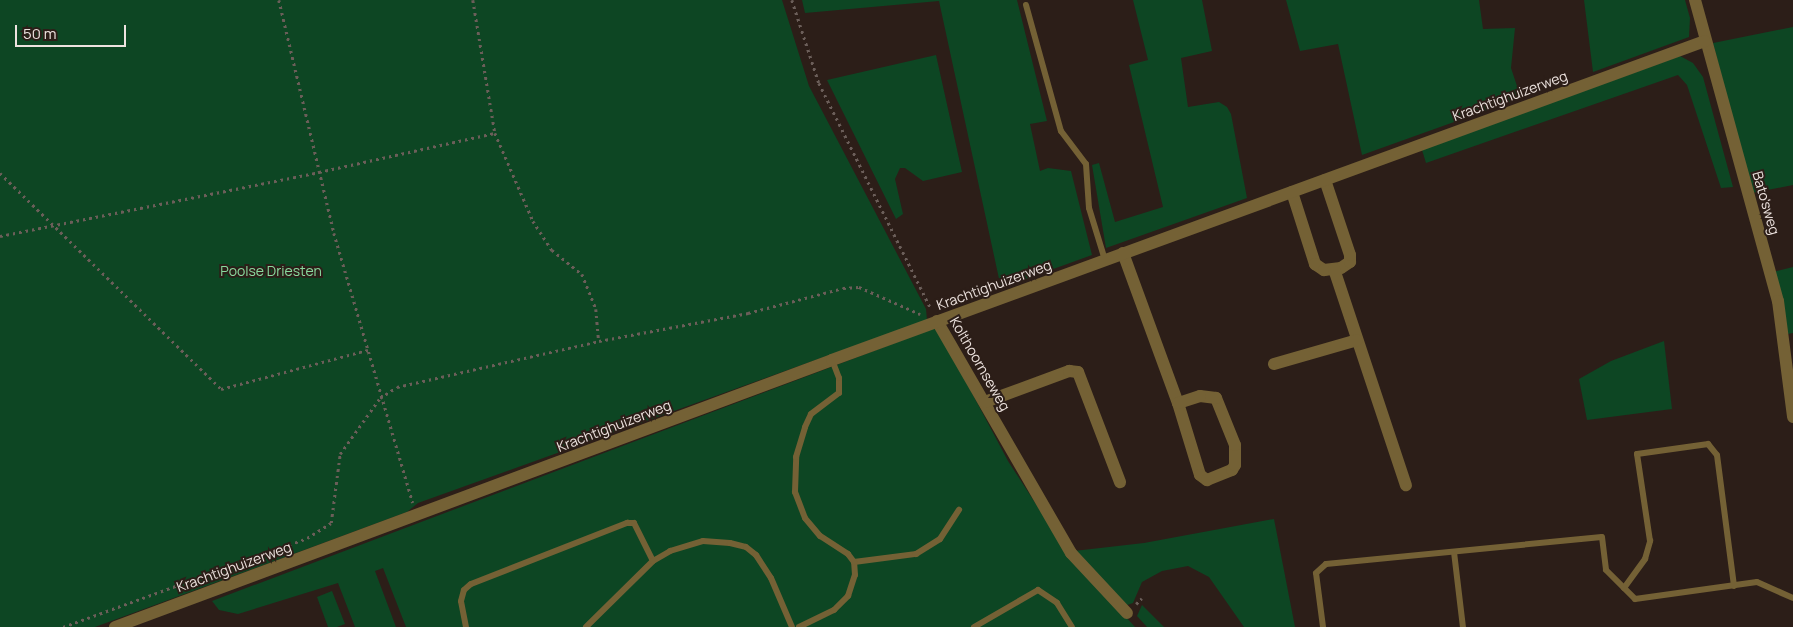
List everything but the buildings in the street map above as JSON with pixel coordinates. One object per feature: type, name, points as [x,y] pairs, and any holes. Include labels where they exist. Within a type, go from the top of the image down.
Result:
[{"type":"street","name":"Bato'sweg","points":[[1695,0],[1778,301],[1793,417]]},
{"type":"street","name":"Krachtighuizerweg","points":[[115,627],[418,516],[937,321],[1705,41]]},
{"type":"street","points":[[1292,192],[1315,264],[1324,270],[1349,264],[1351,259],[1324,180]]},
{"type":"street","points":[[1123,253],[1178,403],[1201,478],[1207,480],[1232,470],[1235,465],[1235,445],[1216,398],[1207,395],[1178,403]]},
{"type":"street","points":[[1334,269],[1406,485]]},
{"type":"street","name":"Kolthoornseweg","points":[[937,321],[1071,553],[1127,613]]},
{"type":"street","points":[[1274,364],[1357,340]]},
{"type":"street","points":[[985,402],[1069,371],[1078,372],[1120,482]]},
{"type":"lane","points":[[1026,5],[1060,131],[1086,164],[1091,216],[1105,260]]},
{"type":"lane","points":[[832,360],[839,378],[839,393],[812,414],[805,428],[795,465],[795,492],[805,518],[820,536],[854,562],[916,554],[940,538],[959,510]]},
{"type":"lane","points":[[1624,588],[1645,559],[1650,541],[1637,454],[1708,444],[1717,454],[1734,586]]},
{"type":"lane","points":[[466,627],[461,601],[464,590],[471,584],[627,523],[634,524],[653,561]]},
{"type":"lane","points":[[1323,627],[1316,572],[1320,567],[1602,538],[1606,570],[1635,598],[1757,582],[1793,598]]},
{"type":"lane","points":[[586,627],[653,561],[692,542],[730,543],[746,547],[756,555],[771,578],[792,627]]},
{"type":"lane","points":[[1454,552],[1463,627]]},
{"type":"lane","points":[[799,627],[834,610],[848,596],[855,575],[854,562]]},
{"type":"lane","points":[[974,627],[1038,590],[1057,603],[1072,627]]},
{"type":"path","points":[[279,0],[319,172],[380,398],[418,516]]},
{"type":"path","points":[[473,0],[495,133],[533,221],[552,250],[582,274],[596,309],[599,341]]},
{"type":"path","name":"Kolthoornseweg","points":[[792,0],[818,83],[937,321]]},
{"type":"path","points":[[0,236],[319,172],[495,133]]},
{"type":"path","points":[[0,172],[221,389],[368,350]]},
{"type":"path","points":[[63,627],[307,538],[331,523],[340,454],[380,398],[397,387],[425,378],[748,312],[843,288],[859,288],[937,321]]},
{"type":"green space","name":"Poolse Driesten","points":[[0,0],[782,0],[809,86],[926,309],[927,320],[418,503],[407,512],[95,627],[0,627]]},
{"type":"green space","points":[[802,0],[1017,0],[1047,121],[1030,124],[1040,171],[1048,168],[1071,171],[1092,255],[1001,288],[939,1],[805,13]]},
{"type":"green space","points":[[1133,0],[1202,0],[1212,51],[1181,58],[1188,107],[1219,102],[1227,107],[1231,114],[1247,198],[1106,248],[1092,165],[1099,163],[1115,222],[1163,207],[1129,65],[1148,60]]},
{"type":"green space","points":[[1286,0],[1479,0],[1483,29],[1515,28],[1511,68],[1521,98],[1362,155],[1338,44],[1300,51]]},
{"type":"green space","points":[[1584,0],[1685,0],[1690,18],[1689,37],[1593,72]]},
{"type":"green space","points":[[1793,27],[1793,185],[1752,193],[1713,43]]},
{"type":"green space","points":[[936,55],[962,172],[923,181],[905,168],[900,168],[895,179],[903,214],[896,219],[827,80]]},
{"type":"green space","points":[[1680,56],[1693,63],[1703,77],[1733,187],[1721,188],[1687,85],[1678,75],[1426,163],[1422,150]]},
{"type":"green space","points":[[1793,267],[1793,333],[1787,334],[1773,272]]},
{"type":"green space","points":[[937,327],[1008,461],[1067,552],[1135,627],[406,627],[383,568],[375,571],[396,627],[355,627],[338,583],[238,614],[219,610],[212,601]]},
{"type":"green space","points":[[1664,341],[1672,409],[1587,420],[1579,379],[1611,361]]},
{"type":"green space","points":[[1274,519],[1295,627],[1244,627],[1209,577],[1188,566],[1162,571],[1142,582],[1133,603],[1127,605],[1074,551],[1144,543]]},
{"type":"green space","points":[[332,591],[345,624],[337,627],[328,627],[317,597]]},
{"type":"green space","points":[[1142,605],[1164,627],[1147,627],[1137,616]]}]
